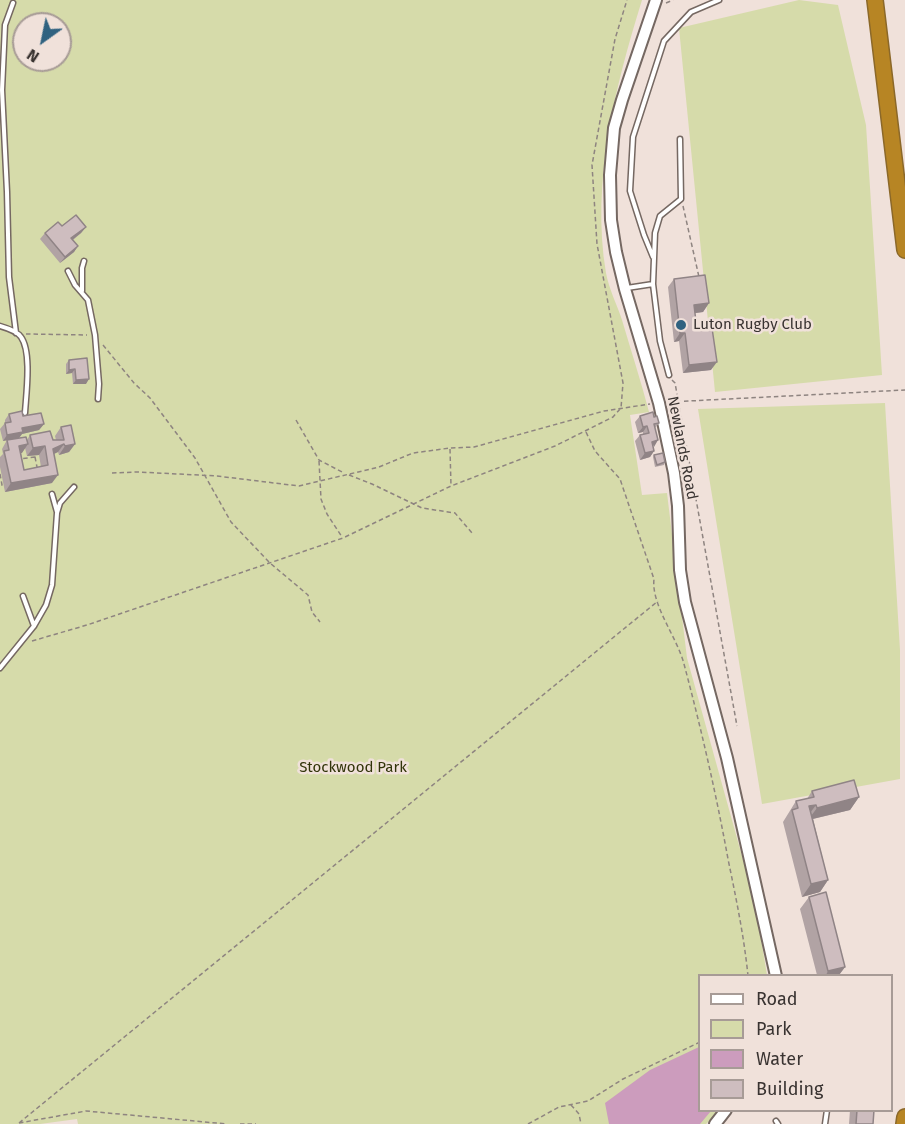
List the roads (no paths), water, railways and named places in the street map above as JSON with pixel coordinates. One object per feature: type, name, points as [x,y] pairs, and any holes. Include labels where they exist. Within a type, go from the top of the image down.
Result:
[{"type":"highway","points":[[875,0],[905,250]]},
{"type":"highway","points":[[904,1124],[905,1117]]},
{"type":"main road","name":"Newlands Road","points":[[656,0],[622,100],[611,151],[611,220],[625,289],[659,403],[674,473],[678,506],[680,570],[685,602],[727,758],[776,974]]},
{"type":"main road","points":[[715,1124],[724,1112]]},
{"type":"lane","points":[[653,257],[630,191],[633,137],[664,41],[691,12],[719,0]]},
{"type":"lane","points":[[13,3],[4,25],[2,90],[9,277],[16,333]]},
{"type":"lane","points":[[669,375],[660,341],[653,284],[653,257],[655,233],[660,216],[681,199],[680,139]]},
{"type":"lane","points":[[82,292],[84,261]]},
{"type":"lane","points":[[68,271],[75,285],[88,300],[95,335],[98,399]]},
{"type":"lane","points":[[625,289],[653,284]]},
{"type":"lane","points":[[0,326],[21,337],[28,362],[25,413]]},
{"type":"lane","points":[[0,668],[34,626],[46,605],[52,585],[57,513],[60,504],[74,487]]},
{"type":"lane","points":[[52,494],[57,513]]},
{"type":"lane","points":[[23,596],[34,626]]},
{"type":"water","points":[[698,1047],[698,1112],[710,1112],[700,1124],[609,1124],[605,1103],[650,1070]]},
{"type":"place","name":"Luton Rugby Club","points":[[681,325]]},
{"type":"park label","name":"Stockwood Park","points":[[353,768]]}]
